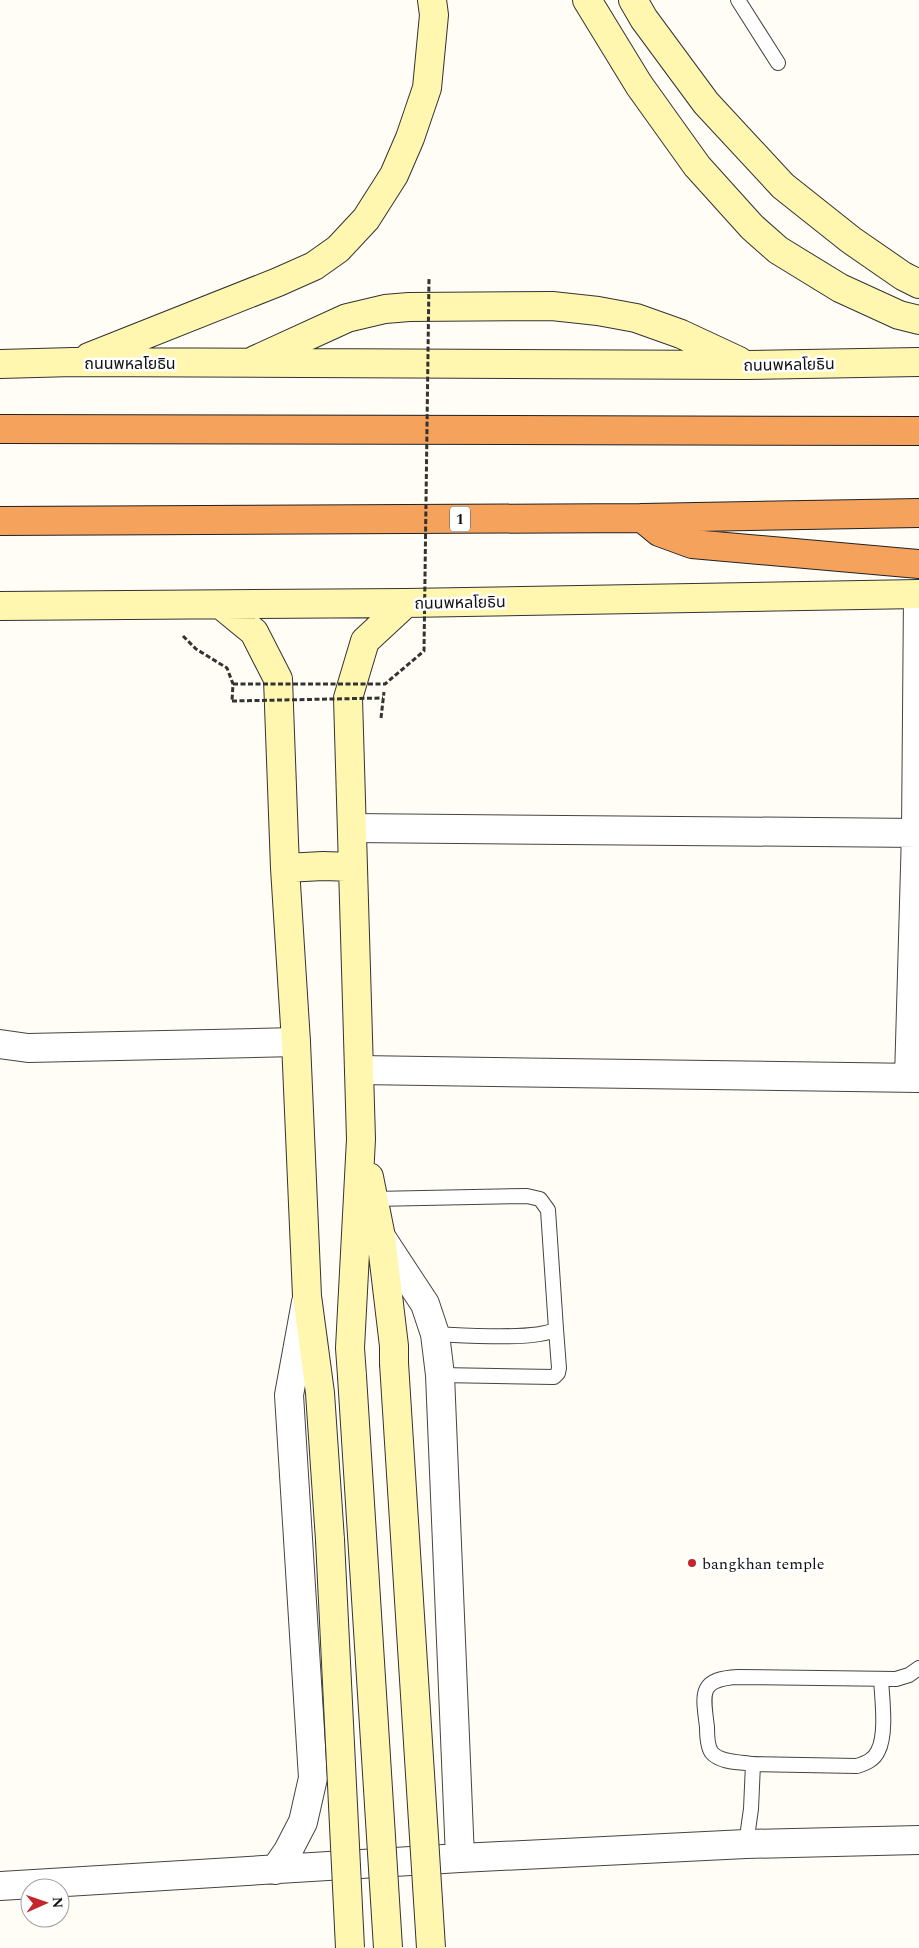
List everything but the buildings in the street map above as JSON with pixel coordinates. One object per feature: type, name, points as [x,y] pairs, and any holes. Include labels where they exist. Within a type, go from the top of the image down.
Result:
[{"type":"highway","points":[[0,428],[919,431]]},
{"type":"highway","name":"1","points":[[0,521],[642,518],[919,513]]},
{"type":"highway","points":[[642,518],[659,532],[692,544],[919,564]]},
{"type":"main road","points":[[73,362],[278,282],[314,266],[338,249],[366,219],[394,175],[410,138],[427,88],[434,15],[432,0]]},
{"type":"main road","points":[[587,0],[639,85],[697,166],[752,227],[778,250],[840,288],[899,316],[919,320]]},
{"type":"main road","points":[[633,0],[644,19],[706,103],[784,186],[851,240],[903,276],[919,284]]},
{"type":"main road","points":[[246,363],[347,318],[385,309],[409,306],[552,306],[598,311],[636,318],[682,334],[747,365]]},
{"type":"main road","name":"ถนนพหลโยธิน","points":[[0,364],[73,362],[747,365],[919,362]]},
{"type":"main road","name":"ถนนพหลโยธิน","points":[[0,606],[406,603],[918,594]]},
{"type":"main road","points":[[388,1948],[350,1348],[361,1139],[348,698],[365,641],[406,603]]},
{"type":"main road","points":[[221,604],[254,632],[278,678],[285,868],[296,1042],[307,1296],[320,1393],[330,1540],[350,1948]]},
{"type":"main road","points":[[285,868],[352,867]]},
{"type":"main road","points":[[361,1139],[381,1237],[394,1346],[431,1948]]},
{"type":"street","points":[[359,1070],[914,1078],[918,594]]},
{"type":"street","points":[[352,828],[917,833]]},
{"type":"street","points":[[0,1044],[28,1048],[296,1042]]},
{"type":"street","points":[[381,1237],[425,1304],[435,1334],[440,1375],[460,1858]]},
{"type":"street","points":[[275,1870],[288,1851],[303,1822],[313,1778],[289,1395],[307,1296]]},
{"type":"street","points":[[0,1886],[460,1858],[746,1844],[919,1840]]},
{"type":"lane","points":[[738,0],[778,63]]},
{"type":"lane","points":[[373,1199],[527,1196],[540,1199],[548,1210],[558,1373],[554,1377],[440,1375]]},
{"type":"lane","points":[[435,1334],[529,1336],[550,1333],[556,1329]]},
{"type":"lane","points":[[881,1680],[882,1734],[879,1750],[869,1762],[857,1766],[753,1764],[723,1759],[712,1753],[708,1742],[704,1698],[707,1687],[713,1681],[722,1678],[738,1677],[881,1680],[896,1679],[909,1675],[919,1668]]},
{"type":"lane","points":[[746,1844],[751,1809],[753,1764]]},
{"type":"path","points":[[233,684],[385,684],[424,650],[428,279]]},
{"type":"path","points":[[151,604],[196,649],[227,668],[233,684],[232,701],[383,698]]},
{"type":"place","name":"bangkhan temple","points":[[692,1563]]}]
